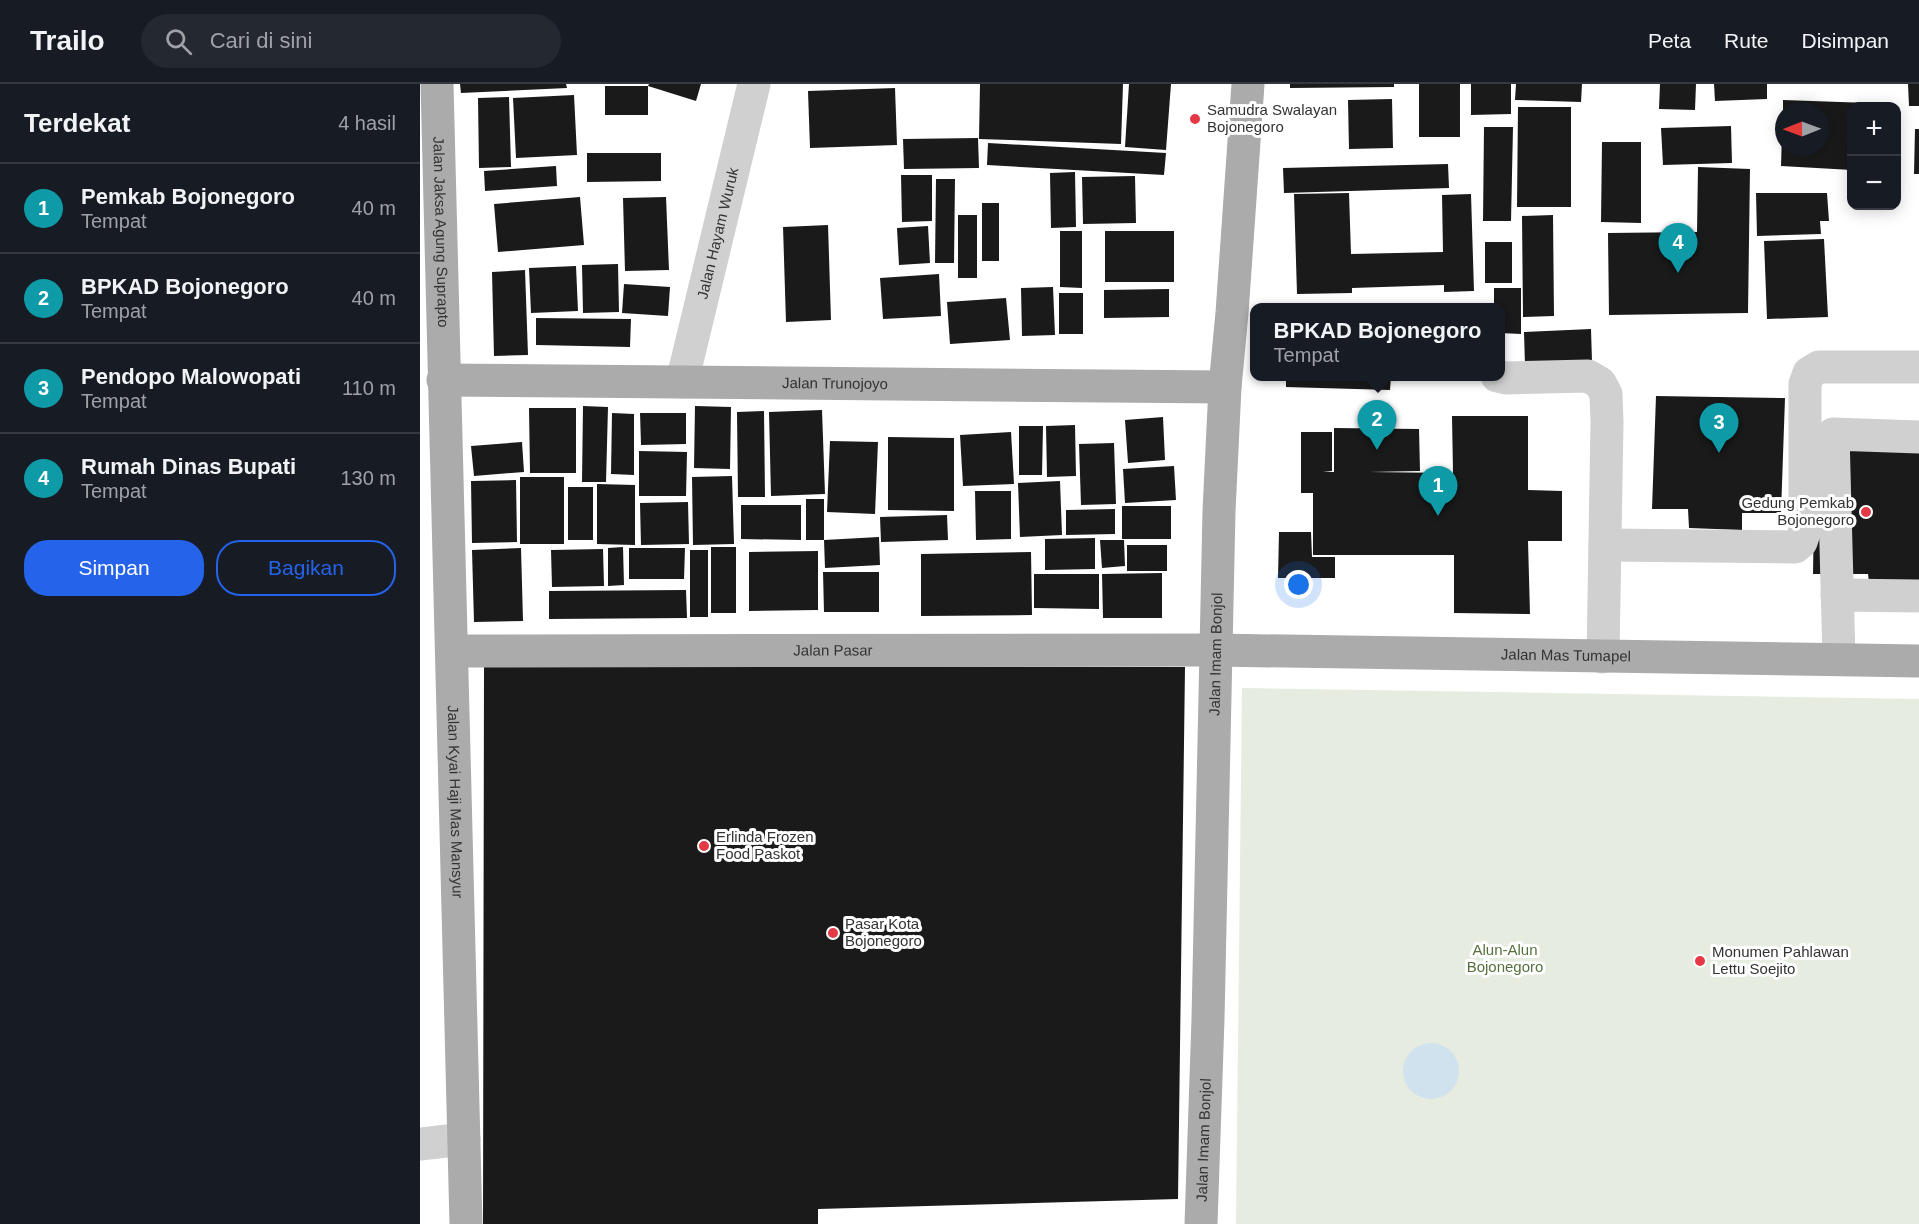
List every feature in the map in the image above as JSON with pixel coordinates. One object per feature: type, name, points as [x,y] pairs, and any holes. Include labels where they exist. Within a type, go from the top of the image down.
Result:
[{"type":"main road","name":"Jalan Jaksa Agung Suprapto","points":[[437,84],[443,380]]},
{"type":"main road","name":"Jalan Imam Bonjol","points":[[1201,1224],[1215,650],[1225,387],[1243,314],[1248,84]]},
{"type":"main road","name":"Jalan Trunojoyo","points":[[443,380],[1225,387]]},
{"type":"main road","name":"Jalan Kyai Haji Mas Mansyur","points":[[443,380],[466,1224]]},
{"type":"main road","name":"Jalan Pasar","points":[[452,651],[1215,650]]},
{"type":"main road","name":"Jalan Mas Tumapel","points":[[1215,650],[1919,661]]},
{"type":"street","name":"Jalan Hayam Wuruk","points":[[682,382],[753,84]]},
{"type":"street","points":[[1605,545],[1795,547],[1801,542],[1804,530],[1805,384],[1809,373],[1818,367],[1919,367]]},
{"type":"street","points":[[1505,378],[1588,376],[1600,383],[1606,394],[1603,657]]},
{"type":"street","points":[[1839,659],[1833,434],[1919,437]]},
{"type":"street","points":[[1837,595],[1919,596]]},
{"type":"street","points":[[420,1144],[464,1139]]},
{"type":"green space","name":"Alun-Alun Bojonegoro","points":[[1242,688],[1919,699],[1919,1224],[1236,1224]]},
{"type":"water","points":[[1431,1043],[1442,1045],[1451,1051],[1457,1060],[1459,1071],[1457,1082],[1451,1091],[1442,1097],[1431,1099],[1420,1097],[1411,1091],[1405,1082],[1403,1071],[1405,1060],[1411,1051],[1420,1045]]},
{"type":"building","points":[[460,84],[566,84],[567,88],[461,93]]},
{"type":"building","points":[[649,84],[701,84],[696,101],[648,86]]},
{"type":"building","points":[[980,84],[1123,84],[1121,144],[979,139]]},
{"type":"building","points":[[1129,84],[1171,84],[1166,150],[1125,147]]},
{"type":"building","points":[[1290,84],[1394,84],[1394,87],[1290,88]]},
{"type":"building","points":[[1419,84],[1460,84],[1460,137],[1419,137]]},
{"type":"building","points":[[1471,84],[1511,84],[1511,114],[1471,115]]},
{"type":"building","points":[[1516,84],[1582,84],[1581,102],[1515,100]]},
{"type":"building","points":[[1660,84],[1696,84],[1695,110],[1659,109]]},
{"type":"building","points":[[1714,84],[1767,84],[1767,99],[1715,101]]},
{"type":"building","points":[[1908,84],[1919,84],[1919,106],[1909,106]]},
{"type":"building","points":[[605,86],[648,86],[648,115],[605,115]]},
{"type":"building","points":[[895,88],[897,145],[810,148],[808,91]]},
{"type":"building","points":[[574,95],[577,155],[516,158],[513,98]]},
{"type":"building","points":[[509,97],[511,167],[479,168],[478,98]]},
{"type":"building","points":[[1392,99],[1393,148],[1349,149],[1348,100]]},
{"type":"building","points":[[1783,100],[1847,102],[1847,170],[1781,166],[1781,156],[1829,156],[1829,102],[1783,102]]},
{"type":"building","points":[[1518,107],[1571,107],[1571,207],[1517,207]]},
{"type":"building","points":[[1731,126],[1732,163],[1663,165],[1661,128]]},
{"type":"building","points":[[1484,127],[1513,127],[1511,221],[1483,221]]},
{"type":"building","points":[[1915,129],[1919,129],[1919,174],[1914,174]]},
{"type":"building","points":[[978,138],[979,168],[904,169],[903,139]]},
{"type":"building","points":[[1602,142],[1641,142],[1641,223],[1601,222]]},
{"type":"building","points":[[988,143],[1166,153],[1164,175],[987,165]]},
{"type":"building","points":[[587,153],[661,153],[661,181],[587,182]]},
{"type":"building","points":[[1448,164],[1449,188],[1284,193],[1283,168]]},
{"type":"building","points":[[556,166],[557,186],[485,191],[484,171]]},
{"type":"building","points":[[1698,167],[1750,169],[1748,313],[1609,315],[1608,233],[1697,232]]},
{"type":"building","points":[[1075,172],[1076,227],[1051,228],[1050,173]]},
{"type":"building","points":[[901,175],[932,175],[932,221],[902,222]]},
{"type":"building","points":[[1135,176],[1136,223],[1083,224],[1082,177]]},
{"type":"building","points":[[936,179],[955,179],[954,263],[935,263]]},
{"type":"building","points":[[1349,193],[1351,254],[1443,252],[1442,195],[1471,194],[1474,291],[1444,292],[1444,285],[1352,288],[1352,293],[1297,294],[1294,194]]},
{"type":"building","points":[[1756,193],[1827,193],[1829,221],[1820,221],[1821,234],[1757,236]]},
{"type":"building","points":[[580,197],[584,245],[498,252],[494,204]]},
{"type":"building","points":[[666,197],[669,270],[625,271],[623,198]]},
{"type":"building","points":[[982,203],[999,203],[999,261],[982,261]]},
{"type":"building","points":[[958,215],[977,215],[977,278],[958,278]]},
{"type":"building","points":[[1553,215],[1554,316],[1523,317],[1522,216]]},
{"type":"building","points":[[828,225],[831,320],[786,322],[783,227]]},
{"type":"building","points":[[928,226],[930,263],[899,265],[897,228]]},
{"type":"building","points":[[1060,231],[1082,231],[1082,288],[1060,287]]},
{"type":"building","points":[[1105,231],[1174,231],[1174,282],[1105,282]]},
{"type":"building","points":[[1824,239],[1828,317],[1767,319],[1764,241]]},
{"type":"building","points":[[1485,242],[1512,242],[1512,283],[1485,283]]},
{"type":"building","points":[[618,264],[619,312],[583,313],[582,265]]},
{"type":"building","points":[[576,266],[578,311],[531,313],[529,268]]},
{"type":"building","points":[[525,270],[528,355],[494,356],[492,272]]},
{"type":"building","points":[[939,274],[941,316],[883,319],[880,278]]},
{"type":"building","points":[[624,284],[670,287],[668,316],[622,313]]},
{"type":"building","points":[[1053,287],[1055,335],[1022,336],[1021,288]]},
{"type":"building","points":[[1494,288],[1521,288],[1521,334],[1505,333],[1505,303],[1494,303]]},
{"type":"building","points":[[1169,289],[1169,317],[1104,318],[1104,290]]},
{"type":"building","points":[[1059,293],[1083,293],[1083,334],[1059,334]]},
{"type":"building","points":[[1006,298],[1010,340],[950,344],[947,302]]},
{"type":"building","points":[[536,318],[631,319],[630,347],[536,345]]},
{"type":"building","points":[[1591,329],[1592,362],[1525,366],[1524,332]]},
{"type":"building","points":[[1286,381],[1391,381],[1390,390],[1286,387]]},
{"type":"building","points":[[1656,396],[1785,398],[1781,513],[1742,513],[1742,530],[1689,528],[1688,509],[1652,509]]},
{"type":"building","points":[[583,406],[608,407],[606,482],[582,482]]},
{"type":"building","points":[[695,406],[731,407],[730,469],[694,468]]},
{"type":"building","points":[[529,408],[576,408],[576,473],[530,473]]},
{"type":"building","points":[[822,410],[825,494],[771,496],[769,412]]},
{"type":"building","points":[[764,411],[765,497],[738,497],[737,412]]},
{"type":"building","points":[[612,413],[634,414],[634,475],[611,474]]},
{"type":"building","points":[[640,413],[686,413],[686,444],[641,445]]},
{"type":"building","points":[[1452,416],[1528,416],[1528,490],[1562,491],[1562,541],[1528,541],[1530,614],[1454,613],[1454,555],[1313,555],[1313,493],[1301,493],[1301,432],[1332,432],[1332,471],[1323,472],[1334,472],[1334,428],[1419,429],[1420,471],[1369,472],[1453,473]]},
{"type":"building","points":[[1163,417],[1165,460],[1128,463],[1125,420]]},
{"type":"building","points":[[1075,425],[1076,476],[1047,477],[1046,426]]},
{"type":"building","points":[[1019,426],[1043,426],[1042,475],[1019,475]]},
{"type":"building","points":[[1011,432],[1014,484],[963,486],[960,435]]},
{"type":"building","points":[[888,437],[954,438],[954,511],[888,510]]},
{"type":"building","points":[[830,441],[878,442],[875,514],[827,512]]},
{"type":"building","points":[[522,442],[524,472],[474,476],[471,446]]},
{"type":"building","points":[[1114,443],[1116,504],[1081,505],[1079,444]]},
{"type":"building","name":"Gedung Pemkab Bojonegoro","points":[[1919,448],[1919,599],[1871,599],[1868,574],[1813,574],[1815,449]]},
{"type":"building","points":[[639,451],[687,452],[686,496],[639,496]]},
{"type":"building","points":[[1174,466],[1176,500],[1125,503],[1123,469]]},
{"type":"building","points":[[732,476],[734,544],[693,545],[692,477]]},
{"type":"building","points":[[520,477],[564,477],[564,544],[520,544]]},
{"type":"building","points":[[516,480],[517,542],[472,543],[471,481]]},
{"type":"building","points":[[1060,481],[1062,535],[1020,537],[1018,483]]},
{"type":"building","points":[[597,484],[635,485],[635,545],[597,544]]},
{"type":"building","points":[[568,487],[593,487],[593,540],[568,540]]},
{"type":"building","points":[[975,491],[1011,491],[1011,539],[976,540]]},
{"type":"building","points":[[806,499],[824,499],[824,540],[806,540]]},
{"type":"building","points":[[688,502],[689,544],[641,545],[640,503]]},
{"type":"building","points":[[741,505],[801,505],[801,540],[741,539]]},
{"type":"building","points":[[1122,506],[1171,506],[1171,539],[1122,539]]},
{"type":"building","points":[[1115,509],[1115,534],[1066,535],[1066,510]]},
{"type":"building","points":[[947,515],[948,540],[881,542],[880,517]]},
{"type":"building","points":[[1279,532],[1311,532],[1312,557],[1335,557],[1335,578],[1278,578]]},
{"type":"building","points":[[879,537],[880,565],[825,568],[824,540]]},
{"type":"building","points":[[1095,538],[1095,569],[1045,570],[1045,539]]},
{"type":"building","points":[[1100,540],[1124,540],[1125,566],[1102,568]]},
{"type":"building","points":[[1127,545],[1167,545],[1167,571],[1127,571]]},
{"type":"building","points":[[623,547],[624,585],[608,586],[608,548]]},
{"type":"building","points":[[711,547],[736,547],[736,613],[711,613]]},
{"type":"building","points":[[521,548],[523,621],[474,622],[472,550]]},
{"type":"building","points":[[629,548],[685,548],[684,579],[629,579]]},
{"type":"building","points":[[603,549],[604,586],[552,587],[551,550]]},
{"type":"building","points":[[690,550],[708,550],[708,617],[690,617]]},
{"type":"building","points":[[818,551],[818,610],[749,611],[749,552]]},
{"type":"building","points":[[1031,552],[1032,615],[921,616],[921,554]]},
{"type":"building","points":[[823,572],[879,572],[879,612],[824,612]]},
{"type":"building","points":[[1162,573],[1162,618],[1103,618],[1102,574]]},
{"type":"building","points":[[1034,574],[1099,574],[1099,609],[1034,608]]},
{"type":"building","points":[[686,590],[687,618],[549,619],[549,591]]},
{"type":"building","name":"Pasar Kota Bojonegoro","points":[[484,666],[1185,667],[1178,1199],[818,1209],[818,1224],[483,1224]]},
{"type":"place","name":"Samudra Swalayan Bojonegoro","points":[[1195,119]]},
{"type":"place","name":"Rumah Dinas Bupati","points":[[1678,273]]},
{"type":"place","name":"BPKAD Bojonegoro","points":[[1377,450]]},
{"type":"place","name":"Pendopo Malowopati","points":[[1719,453]]},
{"type":"place","name":"Gedung Pemkab Bojonegoro","points":[[1866,512]]},
{"type":"place","name":"Pemkab Bojonegoro","points":[[1438,516]]},
{"type":"place","name":"Erlinda Frozen Food Paskot","points":[[704,846]]},
{"type":"place","name":"Pasar Kota Bojonegoro","points":[[833,933]]},
{"type":"place","name":"Monumen Pahlawan Lettu Soejito","points":[[1700,961]]}]
